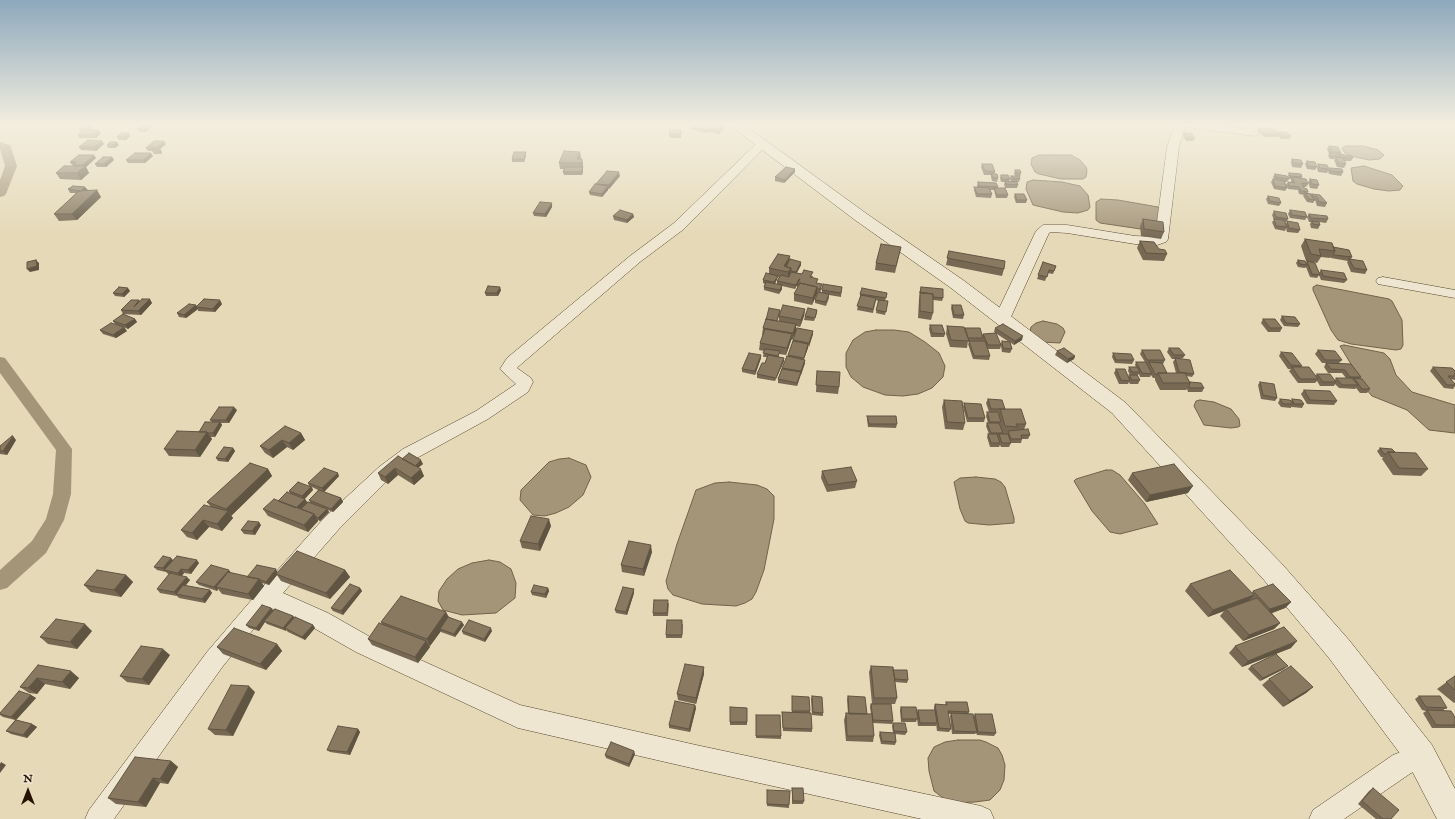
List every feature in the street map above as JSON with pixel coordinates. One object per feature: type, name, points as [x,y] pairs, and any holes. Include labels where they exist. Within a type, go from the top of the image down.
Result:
[{"type":"street","points":[[98,819],[215,659],[304,552],[332,522],[385,472],[409,454],[482,415],[522,388],[525,382],[508,369],[513,362],[635,258],[680,226],[744,162]]},
{"type":"street","points":[[787,162],[861,217],[957,284],[1119,408],[1274,572],[1339,649],[1421,756],[1454,819]]},
{"type":"street","points":[[1002,318],[1043,231],[1048,228],[1067,229],[1141,240],[1158,241],[1161,239],[1171,162]]},
{"type":"street","points":[[1384,282],[1455,294]]},
{"type":"street","points":[[267,596],[320,620],[364,645],[518,716],[696,757],[981,819]]},
{"type":"street","points":[[1322,819],[1402,764],[1421,756]]},
{"type":"shaded area","points":[[1031,162],[1082,162],[1086,167],[1086,177],[1083,179],[1061,179],[1039,174],[1035,172]]},
{"type":"shaded area","points":[[1364,166],[1392,175],[1403,186],[1400,190],[1389,191],[1374,189],[1357,184],[1353,181],[1351,168]]},
{"type":"shaded area","points":[[1033,180],[1062,182],[1080,186],[1088,195],[1090,207],[1088,210],[1078,213],[1063,212],[1033,205],[1026,189],[1027,182]]},
{"type":"shaded area","points":[[1101,199],[1118,200],[1158,207],[1161,211],[1154,231],[1100,223],[1096,220],[1096,202]]},
{"type":"shaded area","points":[[1317,285],[1389,299],[1392,301],[1402,320],[1403,345],[1401,349],[1396,350],[1351,344],[1338,340],[1331,330],[1313,290],[1313,287]]},
{"type":"shaded area","points":[[1043,321],[1057,324],[1063,328],[1065,332],[1060,343],[1042,342],[1030,332],[1031,327],[1036,323]]},
{"type":"shaded area","points":[[876,330],[909,332],[925,342],[939,353],[945,366],[943,377],[932,388],[918,394],[903,396],[885,395],[863,387],[851,377],[846,367],[846,353],[853,340],[865,332]]},
{"type":"shaded area","points":[[1344,345],[1384,353],[1390,359],[1396,375],[1412,392],[1455,405],[1455,433],[1429,430],[1407,410],[1372,396],[1366,389],[1340,346]]},
{"type":"shaded area","points":[[1200,400],[1214,402],[1231,409],[1239,419],[1240,426],[1231,428],[1204,425],[1194,406],[1196,401]]},
{"type":"shaded area","points":[[569,458],[586,465],[591,477],[583,495],[569,507],[556,513],[545,516],[533,515],[520,500],[521,490],[549,462]]},
{"type":"shaded area","points":[[1106,470],[1112,470],[1120,475],[1145,504],[1158,524],[1120,534],[1110,532],[1092,511],[1074,481],[1076,479]]},
{"type":"shaded area","points":[[976,477],[995,479],[1001,482],[1005,487],[1014,518],[1014,523],[989,525],[968,523],[965,521],[960,509],[954,482],[960,478]]},
{"type":"shaded area","points":[[729,482],[757,485],[767,489],[774,496],[774,519],[764,570],[756,592],[752,599],[736,606],[702,604],[673,595],[668,589],[666,581],[696,490],[715,483]]},
{"type":"shaded area","points":[[489,560],[500,562],[511,569],[516,583],[515,598],[496,613],[462,615],[443,610],[438,601],[439,591],[447,579],[458,569],[472,563]]},
{"type":"shaded area","points":[[958,740],[980,740],[986,742],[998,748],[1002,755],[1005,765],[1004,780],[1000,790],[990,800],[950,803],[934,791],[929,771],[928,758],[934,747],[945,742]]},
{"type":"building","points":[[76,162],[86,162],[83,165],[73,165]]},
{"type":"building","points":[[97,162],[106,162],[104,164],[95,164]]},
{"type":"building","points":[[559,162],[581,162],[581,163]]},
{"type":"building","points":[[1302,162],[1303,164],[1294,163]]},
{"type":"building","points":[[1307,162],[1315,162],[1317,167],[1308,166]]},
{"type":"building","points":[[982,164],[992,164],[995,172],[985,171]]},
{"type":"building","points":[[1318,164],[1327,165],[1329,169],[1320,168]]},
{"type":"building","points":[[64,166],[85,166],[77,173],[56,173]]},
{"type":"building","points":[[565,167],[583,167],[581,172],[563,172]]},
{"type":"building","points":[[786,167],[795,169],[785,180],[775,177]]},
{"type":"building","points":[[1330,168],[1342,169],[1343,172],[1331,171]]},
{"type":"building","points":[[1015,170],[1020,170],[1021,173],[1017,173]]},
{"type":"building","points":[[607,171],[619,172],[609,185],[596,184]]},
{"type":"building","points":[[1289,173],[1301,174],[1302,177],[1290,176]]},
{"type":"building","points":[[991,174],[997,174],[998,178],[993,178]]},
{"type":"building","points":[[1275,174],[1287,176],[1289,179],[1276,177]]},
{"type":"building","points":[[1001,175],[1008,175],[1010,179],[1002,179]]},
{"type":"building","points":[[1011,176],[1019,176],[1020,179],[1012,178]]},
{"type":"building","points":[[1292,177],[1306,179],[1308,184],[1302,183],[1308,192],[1301,191],[1299,187],[1289,186],[1288,182],[1295,183]]},
{"type":"building","points":[[1273,179],[1284,181],[1287,188],[1275,186]]},
{"type":"building","points":[[1310,179],[1317,180],[1319,185],[1312,184]]},
{"type":"building","points":[[1005,181],[1017,182],[1018,185],[1006,184]]},
{"type":"building","points":[[978,182],[996,183],[998,187],[979,186]]},
{"type":"building","points":[[595,184],[608,186],[602,194],[589,192]]},
{"type":"building","points":[[73,186],[85,187],[81,191],[68,189]]},
{"type":"building","points":[[974,187],[989,188],[992,194],[977,194]]},
{"type":"building","points":[[994,188],[1005,188],[1008,195],[997,195]]},
{"type":"building","points":[[97,190],[72,214],[54,214],[79,191]]},
{"type":"building","points":[[1305,193],[1311,194],[1315,200],[1309,199]]},
{"type":"building","points":[[1015,194],[1024,194],[1027,200],[1017,200]]},
{"type":"building","points":[[1312,194],[1320,195],[1327,203],[1319,202],[1317,197],[1313,196]]},
{"type":"building","points":[[1268,196],[1279,198],[1281,203],[1270,201]]},
{"type":"building","points":[[540,202],[552,203],[545,214],[533,213]]},
{"type":"building","points":[[620,210],[633,214],[627,220],[613,216]]},
{"type":"building","points":[[1290,210],[1305,212],[1307,217],[1292,215]]},
{"type":"building","points":[[1274,211],[1286,213],[1288,219],[1276,217]]},
{"type":"building","points":[[1309,214],[1327,216],[1328,219],[1311,218]]},
{"type":"building","points":[[1143,219],[1163,222],[1164,232],[1144,229]]},
{"type":"building","points":[[1274,219],[1284,220],[1287,227],[1276,226]]},
{"type":"building","points":[[1287,221],[1298,223],[1300,230],[1289,228]]},
{"type":"building","points":[[1312,221],[1319,222],[1320,225],[1313,224]]},
{"type":"building","points":[[1305,239],[1332,243],[1335,251],[1319,249],[1321,256],[1311,254]]},
{"type":"building","points":[[1140,241],[1154,242],[1159,249],[1165,250],[1167,254],[1146,253]]},
{"type":"building","points":[[881,244],[901,247],[896,266],[876,263]]},
{"type":"building","points":[[1333,247],[1349,250],[1352,257],[1334,255],[1333,254],[1335,251]]},
{"type":"building","points":[[949,251],[1005,261],[1004,269],[947,258]]},
{"type":"building","points":[[778,254],[790,256],[784,266],[791,268],[788,272],[769,268]]},
{"type":"building","points":[[790,259],[801,262],[796,272],[791,271],[791,268],[786,267]]},
{"type":"building","points":[[1349,259],[1363,261],[1367,270],[1354,268]]},
{"type":"building","points":[[36,260],[37,266],[27,269],[27,262]]},
{"type":"building","points":[[1298,260],[1305,261],[1307,265],[1300,264]]},
{"type":"building","points":[[1307,261],[1315,263],[1320,275],[1312,274]]},
{"type":"building","points":[[1043,262],[1056,266],[1054,271],[1049,270],[1047,277],[1038,275]]},
{"type":"building","points":[[804,270],[813,272],[810,277],[818,279],[816,283],[822,284],[820,289],[800,283],[798,286],[797,285],[800,279],[796,285],[777,281],[781,275],[789,277],[791,272],[802,274]]},
{"type":"building","points":[[1321,270],[1344,273],[1347,280],[1323,276]]},
{"type":"building","points":[[766,273],[778,276],[774,282],[763,280]]},
{"type":"building","points":[[766,282],[782,285],[780,290],[764,287]]},
{"type":"building","points":[[800,283],[817,287],[813,298],[794,294]]},
{"type":"building","points":[[823,284],[842,287],[841,293],[822,290]]},
{"type":"building","points":[[488,286],[500,287],[497,293],[485,293]]},
{"type":"building","points":[[119,287],[128,288],[122,294],[113,293]]},
{"type":"building","points":[[921,287],[943,289],[943,298],[933,297],[933,294],[920,293]]},
{"type":"building","points":[[862,288],[887,293],[886,298],[860,294]]},
{"type":"building","points":[[818,292],[829,294],[826,302],[815,300]]},
{"type":"building","points":[[920,292],[933,294],[933,313],[920,311]]},
{"type":"building","points":[[861,295],[876,298],[873,309],[857,306]]},
{"type":"building","points":[[142,299],[150,299],[138,311],[121,310],[131,300],[139,300],[134,307]]},
{"type":"building","points":[[204,299],[220,300],[213,309],[196,307]]},
{"type":"building","points":[[879,300],[888,301],[886,312],[876,310]]},
{"type":"building","points":[[189,304],[196,305],[184,315],[177,313]]},
{"type":"building","points":[[783,305],[805,309],[801,320],[779,316]]},
{"type":"building","points":[[952,305],[961,305],[964,315],[954,315]]},
{"type":"building","points":[[769,308],[780,310],[777,321],[766,319]]},
{"type":"building","points":[[808,308],[817,310],[815,318],[805,316]]},
{"type":"building","points":[[123,314],[135,319],[125,325],[113,321]]},
{"type":"building","points":[[1282,316],[1295,317],[1300,324],[1286,323]]},
{"type":"building","points":[[766,319],[796,324],[793,333],[763,328]]},
{"type":"building","points":[[1263,319],[1275,319],[1282,328],[1270,328]]},
{"type":"building","points":[[111,323],[124,327],[113,335],[100,330]]},
{"type":"building","points":[[1003,324],[1023,336],[1015,341],[995,328]]},
{"type":"building","points":[[930,325],[942,325],[945,334],[932,333]]},
{"type":"building","points":[[947,326],[964,327],[969,341],[951,340]]},
{"type":"building","points":[[797,328],[813,331],[809,343],[793,340]]},
{"type":"building","points":[[965,328],[980,328],[983,338],[968,338]]},
{"type":"building","points":[[765,329],[792,334],[787,348],[760,343]]},
{"type":"building","points":[[996,333],[1001,345],[988,345],[983,334]]},
{"type":"building","points":[[793,341],[808,344],[804,358],[788,355]]},
{"type":"building","points":[[969,341],[985,341],[990,356],[974,356]]},
{"type":"building","points":[[1002,341],[1010,342],[1012,349],[1003,348]]},
{"type":"building","points":[[1064,348],[1075,356],[1068,359],[1057,351]]},
{"type":"building","points":[[1169,348],[1179,348],[1185,355],[1174,355]]},
{"type":"building","points":[[765,349],[780,351],[778,356],[763,353]]},
{"type":"building","points":[[1142,350],[1160,350],[1165,360],[1147,360]]},
{"type":"building","points":[[1318,350],[1335,351],[1342,360],[1325,360]]},
{"type":"building","points":[[1281,352],[1292,353],[1302,366],[1291,365]]},
{"type":"building","points":[[749,353],[761,355],[755,371],[742,369]]},
{"type":"building","points":[[1113,353],[1131,354],[1134,360],[1116,360]]},
{"type":"building","points":[[768,355],[784,358],[776,378],[757,374],[762,363],[765,363]]},
{"type":"building","points":[[787,356],[805,360],[801,371],[782,368]]},
{"type":"building","points":[[1175,358],[1190,360],[1194,374],[1179,372]]},
{"type":"building","points":[[1136,362],[1146,362],[1152,374],[1142,373]]},
{"type":"building","points":[[1149,362],[1162,363],[1167,373],[1155,374]]},
{"type":"building","points":[[1326,363],[1351,364],[1361,377],[1350,377],[1345,370],[1331,369]]},
{"type":"building","points":[[1129,367],[1137,367],[1140,372],[1132,372]]},
{"type":"building","points":[[1292,367],[1309,367],[1318,379],[1300,379]]},
{"type":"building","points":[[1433,367],[1452,368],[1455,371],[1455,376],[1448,376],[1455,385],[1447,385]]},
{"type":"building","points":[[782,369],[801,372],[797,383],[778,379]]},
{"type":"building","points":[[1116,369],[1125,369],[1130,381],[1121,380]]},
{"type":"building","points":[[817,371],[840,372],[839,387],[816,385]]},
{"type":"building","points":[[1158,373],[1185,373],[1190,383],[1163,383]]},
{"type":"building","points":[[1317,374],[1330,374],[1336,382],[1323,382]]},
{"type":"building","points":[[1129,375],[1137,375],[1140,380],[1132,380]]},
{"type":"building","points":[[1336,378],[1352,378],[1358,385],[1342,385]]},
{"type":"building","points":[[1354,378],[1362,379],[1370,389],[1362,389]]},
{"type":"building","points":[[1190,382],[1201,383],[1204,388],[1190,388]]},
{"type":"building","points":[[1260,382],[1274,384],[1277,398],[1263,395]]},
{"type":"building","points":[[1304,390],[1330,391],[1337,401],[1310,400]]},
{"type":"building","points":[[988,399],[1002,400],[1005,409],[991,409]]},
{"type":"building","points":[[1280,399],[1290,400],[1293,404],[1283,404]]},
{"type":"building","points":[[1292,399],[1301,400],[1304,404],[1294,404]]},
{"type":"building","points":[[944,400],[962,401],[965,423],[947,422]]},
{"type":"building","points":[[964,403],[981,404],[985,418],[968,418]]},
{"type":"building","points":[[219,407],[234,407],[226,420],[210,420]]},
{"type":"building","points":[[1000,409],[1021,409],[1026,424],[1016,424],[1018,427],[1005,426]]},
{"type":"building","points":[[987,412],[998,412],[1001,422],[990,422]]},
{"type":"building","points":[[867,416],[896,416],[897,424],[869,424]]},
{"type":"building","points":[[205,422],[220,422],[213,433],[199,432]]},
{"type":"building","points":[[987,423],[999,423],[1003,433],[991,433]]},
{"type":"building","points":[[285,426],[301,433],[289,443],[282,440],[269,450],[260,446]]},
{"type":"building","points":[[1028,429],[1030,435],[1021,435],[1022,439],[1011,439],[1008,431]]},
{"type":"building","points":[[177,431],[207,432],[195,450],[164,449]]},
{"type":"building","points":[[988,434],[997,434],[1000,443],[991,443]]},
{"type":"building","points":[[999,434],[1008,434],[1011,443],[1002,443]]},
{"type":"building","points":[[12,436],[3,451],[0,451],[0,446]]},
{"type":"building","points":[[224,447],[233,448],[225,459],[216,458]]},
{"type":"building","points":[[1380,448],[1392,449],[1395,452],[1388,452],[1384,454]]},
{"type":"building","points":[[1388,452],[1416,453],[1428,469],[1399,468]]},
{"type":"building","points":[[409,453],[421,460],[415,466],[402,459]]},
{"type":"building","points":[[398,456],[421,469],[411,478],[395,468],[385,477],[378,473]]},
{"type":"building","points":[[250,463],[268,469],[226,509],[207,502]]},
{"type":"building","points":[[1174,464],[1193,486],[1150,495],[1132,473]]},
{"type":"building","points":[[851,467],[857,481],[828,485],[822,471]]},
{"type":"building","points":[[324,468],[338,473],[322,488],[308,483]]},
{"type":"building","points":[[298,482],[311,487],[302,496],[289,491]]},
{"type":"building","points":[[319,490],[341,498],[331,509],[309,500]]},
{"type":"building","points":[[287,492],[305,499],[296,508],[278,501]]},
{"type":"building","points":[[274,499],[314,514],[304,525],[263,509]]},
{"type":"building","points":[[308,502],[327,509],[318,518],[314,514],[301,509]]},
{"type":"building","points":[[204,505],[228,511],[217,524],[203,520],[192,533],[181,530]]},
{"type":"building","points":[[531,516],[549,519],[538,544],[520,541]]},
{"type":"building","points":[[248,521],[259,522],[252,531],[241,530]]},
{"type":"building","points":[[629,541],[651,545],[643,569],[621,565]]},
{"type":"building","points":[[297,551],[345,570],[326,593],[276,574]]},
{"type":"building","points":[[163,556],[171,558],[163,568],[154,567]]},
{"type":"building","points":[[177,556],[197,560],[188,570],[181,569],[178,573],[164,570]]},
{"type":"building","points":[[211,565],[229,570],[214,587],[196,582]]},
{"type":"building","points":[[257,565],[276,569],[266,582],[247,577]]},
{"type":"building","points":[[97,570],[126,575],[114,590],[84,585]]},
{"type":"building","points":[[1230,570],[1254,595],[1213,610],[1190,584]]},
{"type":"building","points":[[228,572],[259,579],[248,594],[216,587]]},
{"type":"building","points":[[170,573],[187,577],[174,592],[157,589]]},
{"type":"building","points":[[350,584],[360,588],[341,611],[331,608]]},
{"type":"building","points":[[1273,584],[1291,602],[1270,609],[1253,591]]},
{"type":"building","points":[[183,585],[210,590],[202,599],[176,594]]},
{"type":"building","points":[[534,585],[548,588],[545,594],[531,592]]},
{"type":"building","points":[[623,587],[634,589],[626,612],[615,610]]},
{"type":"building","points":[[401,596],[446,612],[427,639],[381,622]]},
{"type":"building","points":[[1257,598],[1280,623],[1249,635],[1226,609]]},
{"type":"building","points":[[654,600],[668,600],[667,613],[653,613]]},
{"type":"building","points":[[262,605],[271,608],[256,628],[246,625]]},
{"type":"building","points":[[275,609],[293,616],[283,628],[264,621]]},
{"type":"building","points":[[295,617],[313,625],[302,637],[285,628]]},
{"type":"building","points":[[448,617],[462,622],[454,634],[440,629]]},
{"type":"building","points":[[56,619],[85,624],[70,642],[40,637]]},
{"type":"building","points":[[469,620],[491,628],[484,639],[462,631]]},
{"type":"building","points":[[667,620],[682,620],[682,635],[666,635]]},
{"type":"building","points":[[379,623],[426,641],[415,657],[368,639]]},
{"type":"building","points":[[1284,627],[1297,641],[1248,661],[1235,646]]},
{"type":"building","points":[[234,628],[277,644],[260,664],[217,647]]},
{"type":"building","points":[[141,646],[163,649],[142,679],[120,676]]},
{"type":"building","points":[[1276,654],[1288,666],[1263,678],[1251,666]]},
{"type":"building","points":[[685,664],[704,667],[696,698],[677,694]]},
{"type":"building","points":[[38,665],[71,671],[62,682],[37,678],[28,688],[20,687]]},
{"type":"building","points":[[871,666],[893,667],[897,698],[874,698]]},
{"type":"building","points":[[1291,666],[1313,687],[1290,701],[1269,679]]},
{"type":"building","points":[[893,670],[907,670],[908,680],[895,679]]},
{"type":"building","points":[[1455,676],[1455,690],[1446,682]]},
{"type":"building","points":[[231,685],[249,686],[226,730],[208,729]]},
{"type":"building","points":[[19,691],[31,695],[11,717],[0,714],[0,713]]},
{"type":"building","points":[[792,696],[809,697],[810,711],[792,711]]},
{"type":"building","points":[[812,696],[822,697],[823,713],[813,712]]},
{"type":"building","points":[[848,696],[865,697],[867,714],[849,714]]},
{"type":"building","points":[[1419,696],[1440,696],[1447,708],[1426,707]]},
{"type":"building","points":[[675,701],[695,705],[689,729],[669,725]]},
{"type":"building","points":[[946,702],[967,702],[969,712],[948,711],[951,729],[939,728],[935,704],[947,705]]},
{"type":"building","points":[[871,704],[891,704],[893,721],[873,720]]},
{"type":"building","points":[[730,707],[747,708],[747,722],[730,722]]},
{"type":"building","points":[[901,707],[916,707],[918,719],[902,719]]},
{"type":"building","points":[[918,710],[935,710],[937,723],[920,723]]},
{"type":"building","points":[[1427,710],[1451,711],[1455,717],[1455,725],[1436,725]]},
{"type":"building","points":[[782,712],[811,713],[812,729],[783,728]]},
{"type":"building","points":[[846,713],[872,714],[874,736],[847,736]]},
{"type":"building","points":[[951,713],[973,714],[977,732],[954,731]]},
{"type":"building","points":[[975,714],[992,714],[996,733],[978,732]]},
{"type":"building","points":[[756,715],[780,715],[781,736],[756,736]]},
{"type":"building","points":[[16,720],[32,724],[23,735],[6,731]]},
{"type":"building","points":[[893,723],[905,723],[907,732],[894,731]]},
{"type":"building","points":[[338,726],[358,729],[347,752],[327,750]]},
{"type":"building","points":[[880,732],[895,733],[896,742],[882,741]]},
{"type":"building","points":[[611,742],[634,751],[629,764],[605,755]]},
{"type":"building","points":[[135,757],[171,761],[160,779],[153,778],[138,802],[108,798]]},
{"type":"building","points":[[792,788],[803,788],[804,801],[793,801]]},
{"type":"building","points":[[1373,788],[1399,810],[1391,819],[1383,819],[1362,801]]},
{"type":"building","points":[[767,790],[790,791],[789,805],[767,804]]},
{"type":"waterway","points":[[0,194],[11,166],[10,162]]},
{"type":"waterway","points":[[0,362],[64,449],[62,494],[55,520],[39,547],[0,582]]}]
